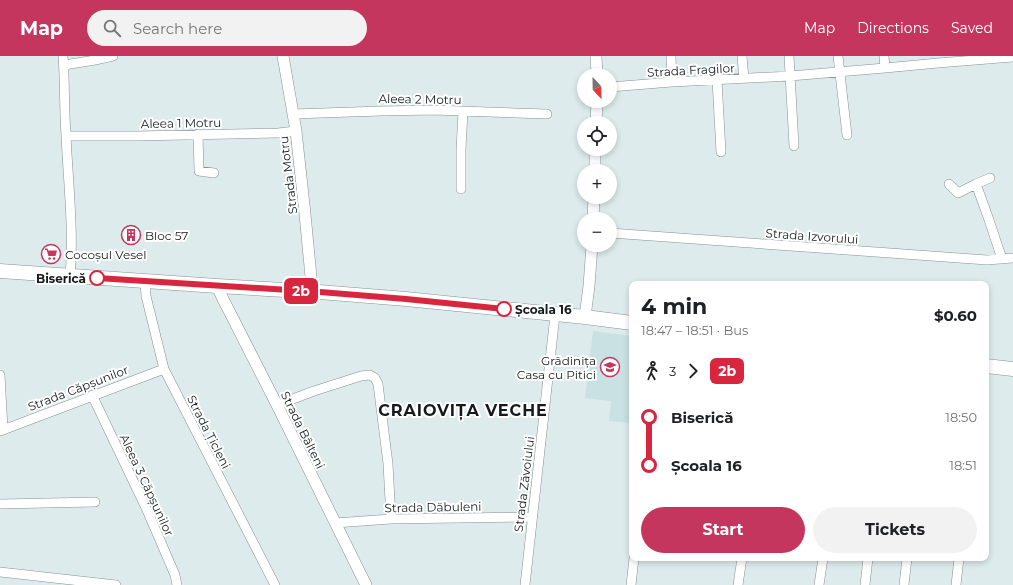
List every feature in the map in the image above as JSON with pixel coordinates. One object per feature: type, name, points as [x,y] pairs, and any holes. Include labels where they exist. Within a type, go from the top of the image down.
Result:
[{"type":"main road","points":[[0,271],[413,300],[629,323]]},
{"type":"main road","points":[[989,366],[1013,369]]},
{"type":"street","points":[[70,276],[71,259],[64,60],[95,60],[113,56]]},
{"type":"street","name":"Strada Motru","points":[[283,56],[296,131],[306,214],[310,292]]},
{"type":"street","points":[[596,56],[597,68]]},
{"type":"street","points":[[671,56],[672,82]]},
{"type":"street","points":[[742,56],[744,79]]},
{"type":"street","points":[[789,56],[794,146]]},
{"type":"street","points":[[838,56],[846,135]]},
{"type":"street","points":[[884,56],[885,68]]},
{"type":"street","name":"Strada Fragilor","points":[[617,86],[840,72],[885,68],[938,59],[1013,57]]},
{"type":"street","points":[[717,80],[721,152]]},
{"type":"street","name":"Aleea 2 Motru","points":[[293,114],[396,110],[547,114]]},
{"type":"street","points":[[461,189],[463,112]]},
{"type":"street","name":"Aleea 1 Motru","points":[[66,136],[278,133],[296,131]]},
{"type":"street","points":[[198,134],[199,171],[214,173]]},
{"type":"street","points":[[949,184],[958,193],[990,178]]},
{"type":"street","points":[[976,184],[1002,259]]},
{"type":"street","name":"Strada Izvorului","points":[[617,234],[987,260],[1013,258]]},
{"type":"street","points":[[585,318],[591,252]]},
{"type":"street","name":"Strada Țicleni","points":[[145,281],[146,296],[164,369],[274,585]]},
{"type":"street","name":"Strada Bâlteni","points":[[217,286],[366,585]]},
{"type":"street","name":"Strada Zăvoiului","points":[[525,585],[555,315]]},
{"type":"street","name":"Strada Căpșunilor","points":[[1,430],[164,369]]},
{"type":"street","points":[[0,375],[1,430]]},
{"type":"street","points":[[277,406],[314,391],[353,378],[370,375],[375,378],[378,384],[388,464],[390,519]]},
{"type":"street","name":"Aleea 3 Căpșunilor","points":[[92,395],[147,510],[175,575],[177,585]]},
{"type":"street","points":[[0,504],[94,502]]},
{"type":"street","name":"Strada Dăbuleni","points":[[335,523],[390,519],[532,517]]},
{"type":"street","points":[[631,585],[634,561]]},
{"type":"street","points":[[738,585],[742,561]]},
{"type":"street","points":[[820,585],[823,561]]},
{"type":"street","points":[[865,585],[868,561]]},
{"type":"street","points":[[904,585],[907,561]]},
{"type":"street","points":[[956,585],[959,561]]},
{"type":"street","points":[[0,572],[116,585]]},
{"type":"shaded area","name":"Grădinița Casa cu Pitici","points":[[593,331],[629,336],[629,423],[609,421],[611,401],[585,398]]},
{"type":"bus line","name":"2b","points":[[97,278],[320,292],[504,309]]},
{"type":"place","name":"Bloc 57","points":[[131,235]]},
{"type":"place","name":"Cocoșul Vesel","points":[[51,254]]},
{"type":"place","name":"Biserică","points":[[97,278]]},
{"type":"place","name":"Școala 16","points":[[504,309]]},
{"type":"place","name":"Grădinița Casa cu Pitici","points":[[610,367]]},
{"type":"district","name":"CRAIOVIȚA VECHE","points":[[463,410]]}]
